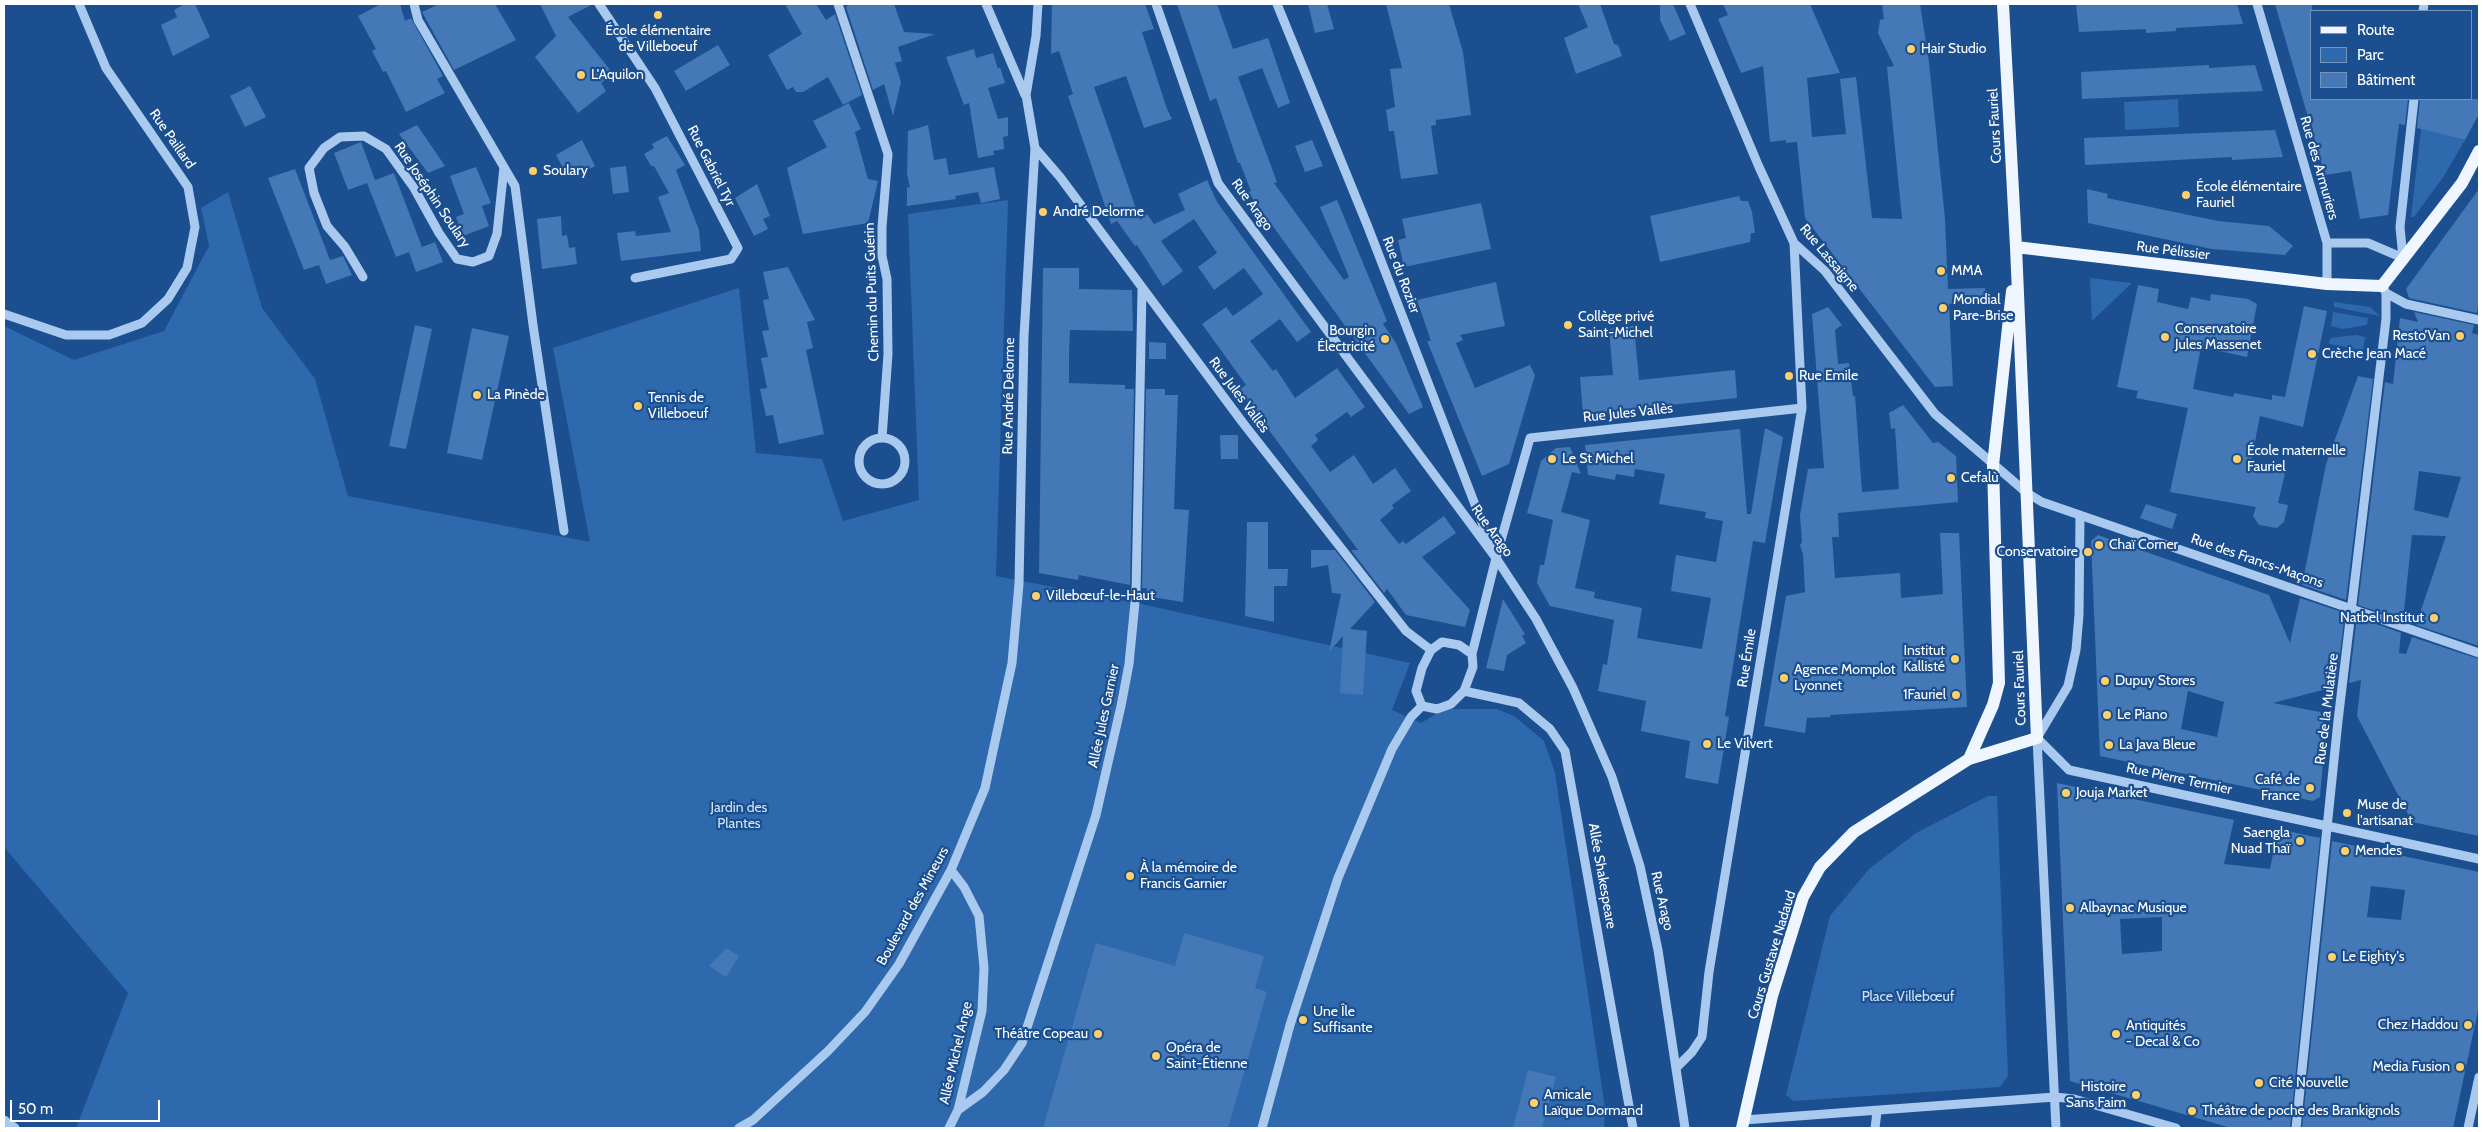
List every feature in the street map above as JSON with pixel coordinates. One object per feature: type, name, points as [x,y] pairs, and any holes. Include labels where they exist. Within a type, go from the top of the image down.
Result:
[{"type":"main road","name":"Cours Fauriel","points":[[2003,4],[2016,247],[2037,738]]},
{"type":"main road","points":[[2384,290],[2403,258],[2462,183],[2479,151]]},
{"type":"main road","name":"Cours Fauriel","points":[[1969,759],[1993,705],[2000,683],[1994,465],[2016,247]]},
{"type":"main road","name":"Rue Pélissier","points":[[2016,247],[2384,290]]},
{"type":"main road","name":"Cours Gustave Nadaud","points":[[1743,1124],[1772,996],[1803,897],[1820,867],[1854,832],[1969,759],[2037,738]]},
{"type":"street","name":"Rue Paillard","points":[[4,314],[66,335],[109,335],[142,323],[168,298],[187,268],[195,227],[188,187],[106,68],[79,4]]},
{"type":"street","points":[[414,4],[418,20],[515,186],[533,325],[564,531]]},
{"type":"street","name":"Rue Gabriel Tyr","points":[[599,4],[655,88],[738,248],[731,259],[635,278]]},
{"type":"street","name":"Chemin du Puits Guérin","points":[[838,4],[888,154],[882,227],[882,256],[887,276],[888,354],[882,438]]},
{"type":"street","points":[[986,4],[1026,95]]},
{"type":"street","name":"Rue André Delorme","points":[[985,788],[1012,663],[1018,594],[1024,336],[1034,148],[1026,95],[1036,36],[1038,4]]},
{"type":"street","name":"Rue Arago","points":[[1156,4],[1218,183],[1496,558],[1536,619],[1573,688],[1612,777],[1640,866],[1656,941],[1684,1128]]},
{"type":"street","name":"Rue du Rozier","points":[[1278,4],[1371,236],[1496,558]]},
{"type":"street","name":"Rue Lassaigne","points":[[1690,4],[1759,167],[1794,243],[1825,271],[1934,414],[1994,465]]},
{"type":"street","name":"Rue des Armuriers","points":[[2257,4],[2327,243],[2327,284]]},
{"type":"street","points":[[2327,243],[2368,243],[2403,258],[2400,227],[2414,100]]},
{"type":"street","name":"Rue Joséphin Soulary","points":[[362,277],[345,247],[327,226],[314,193],[309,168],[324,148],[340,137],[364,136],[386,149],[414,188],[439,233],[457,258],[474,262],[489,256],[497,234],[504,167]]},
{"type":"street","name":"Rue Jules Vallès","points":[[1034,148],[1060,177],[1142,290],[1243,423],[1406,631],[1431,650]]},
{"type":"street","name":"Rue Émile","points":[[1676,1068],[1692,1052],[1702,1037],[1709,972],[1802,408],[1794,243]]},
{"type":"street","name":"Allée Jules Garnier","points":[[958,1110],[983,1092],[1004,1070],[1022,1043],[1096,815],[1121,706],[1129,664],[1136,592],[1142,290]]},
{"type":"street","points":[[2384,290],[2406,304],[2479,320]]},
{"type":"street","name":"Rue de la Mulatière","points":[[2296,1128],[2327,826],[2386,318],[2384,290]]},
{"type":"street","name":"Rue Jules Vallès","points":[[1472,654],[1496,558],[1530,438],[1802,408]]},
{"type":"street","points":[[882,438],[898,445],[905,461],[898,478],[883,484],[866,478],[859,461],[866,445],[882,438]]},
{"type":"street","points":[[1994,465],[2026,494]]},
{"type":"street","name":"Rue des Francs-Maçons","points":[[2026,494],[2042,502],[2479,653]]},
{"type":"street","name":"Cours Fauriel","points":[[2037,738],[2068,686],[2076,650],[2079,615],[2080,515]]},
{"type":"street","points":[[1442,642],[1459,645],[1472,654],[1472,667],[1464,691],[1451,704],[1437,709],[1422,706],[1416,691],[1422,668],[1431,650],[1442,642]]},
{"type":"street","name":"Allée Shakespeare","points":[[1464,691],[1519,703],[1550,729],[1565,751],[1633,1128]]},
{"type":"street","points":[[1262,1128],[1290,1025],[1338,878],[1392,749],[1411,717],[1422,706]]},
{"type":"street","points":[[2037,738],[2056,1128]]},
{"type":"street","name":"Rue Pierre Termier","points":[[2037,738],[2069,770],[2479,859]]},
{"type":"street","name":"Boulevard des Mineurs","points":[[739,1128],[753,1120],[828,1051],[865,1012],[899,964],[951,870],[985,788]]},
{"type":"street","name":"Allée Michel Ange","points":[[949,1128],[958,1110],[982,1011],[984,968],[979,916],[964,887],[951,870]]},
{"type":"street","points":[[2468,1128],[2479,1077]]},
{"type":"street","points":[[1743,1124],[2054,1097],[2074,1099],[2176,1128]]},
{"type":"street","points":[[1875,1128],[1877,1112]]},
{"type":"street","points":[[4,1120],[15,1128]]},
{"type":"green space","points":[[2178,99],[2179,127],[2125,130],[2124,102]]},
{"type":"green space","points":[[2421,129],[2465,140],[2444,176],[2414,217],[2411,217]]},
{"type":"green space","name":"Jardin des Plantes","points":[[228,192],[262,308],[315,379],[348,496],[590,542],[553,348],[739,288],[756,453],[822,459],[843,521],[919,500],[908,214],[1008,200],[996,576],[1141,604],[1410,663],[1392,710],[1421,723],[1444,709],[1497,709],[1514,716],[1544,741],[1555,773],[1605,1108],[1604,1128],[76,1128],[128,993],[4,847],[4,326],[74,360],[164,331],[209,246],[201,208]]},
{"type":"green space","points":[[2090,278],[2132,283],[2092,321]]},
{"type":"green space","points":[[2334,302],[2370,307],[2380,316],[2334,307]]},
{"type":"green space","points":[[2333,312],[2368,318],[2367,325],[2343,329],[2331,326]]},
{"type":"green space","points":[[2356,335],[2365,337],[2363,350],[2329,344],[2330,338]]},
{"type":"green space","name":"Place Villebœuf","points":[[1988,796],[1997,796],[2008,1076],[2000,1087],[1793,1101],[1786,1095],[1830,916],[1869,869],[1916,833]]},
{"type":"building","points":[[185,4],[195,4],[210,37],[173,56],[161,25],[177,17],[174,10]]},
{"type":"building","points":[[381,4],[400,4],[405,21],[411,18],[443,76],[437,79],[445,93],[406,112],[386,71],[383,72],[372,51],[376,49],[358,16]]},
{"type":"building","points":[[439,4],[495,4],[516,40],[454,70],[422,12]]},
{"type":"building","name":"L'Aquilon","points":[[540,4],[593,4],[568,17],[614,75],[601,83],[606,91],[578,113],[535,57],[556,36]]},
{"type":"building","points":[[785,4],[816,4],[826,20],[835,14],[862,95],[843,105],[828,77],[803,92],[796,92],[793,87],[787,90],[768,55],[802,34]]},
{"type":"building","points":[[850,4],[894,4],[904,32],[935,34],[898,47],[902,61],[895,63],[901,82],[893,116],[884,84],[873,90],[846,7]]},
{"type":"building","points":[[1052,4],[1145,4],[1154,29],[1142,32],[1172,119],[1144,128],[1126,76],[1094,87],[1140,220],[1147,214],[1154,224],[1185,210],[1178,194],[1207,180],[1217,202],[1311,332],[1297,342],[1280,319],[1250,341],[1273,371],[1276,369],[1295,398],[1337,368],[1365,407],[1351,417],[1347,412],[1315,435],[1318,440],[1311,446],[1330,472],[1354,455],[1373,484],[1395,468],[1411,491],[1392,505],[1394,508],[1380,520],[1399,544],[1403,541],[1406,544],[1444,516],[1456,533],[1422,557],[1470,610],[1465,627],[1406,615],[1387,589],[1384,593],[1351,550],[1358,550],[1239,390],[1246,385],[1202,324],[1226,307],[1233,316],[1263,294],[1244,268],[1214,290],[1198,267],[1217,253],[1194,219],[1161,241],[1183,271],[1163,286],[1137,245],[1135,246],[1117,221],[1111,224],[1068,96],[1073,94],[1059,51],[1051,54]]},
{"type":"building","points":[[1177,4],[1217,4],[1233,49],[1268,38],[1290,103],[1278,108],[1262,68],[1238,77],[1277,182],[1274,183],[1344,280],[1349,277],[1320,207],[1337,200],[1387,321],[1383,324],[1396,343],[1423,407],[1409,414],[1248,192],[1251,191],[1240,163],[1238,163],[1216,98],[1210,101]]},
{"type":"building","points":[[1308,4],[1327,4],[1334,29],[1315,33]]},
{"type":"building","points":[[1386,4],[1449,4],[1463,52],[1471,115],[1436,120],[1436,125],[1431,126],[1438,174],[1401,179],[1394,131],[1389,131],[1386,110],[1395,107],[1390,69],[1402,68]]},
{"type":"building","points":[[1578,4],[1600,4],[1614,44],[1618,45],[1622,56],[1576,74],[1564,38],[1588,27]]},
{"type":"building","points":[[1660,4],[1673,4],[1686,34],[1670,41],[1660,20]]},
{"type":"building","points":[[1723,4],[1810,4],[1840,73],[1807,78],[1812,137],[1846,134],[1840,79],[1856,77],[1872,218],[1902,219],[1887,67],[1894,66],[1878,33],[1880,20],[1884,19],[1882,4],[1920,4],[1929,62],[1945,219],[1948,289],[1985,288],[1986,299],[1949,304],[1953,386],[1935,387],[1805,218],[1797,142],[1786,143],[1786,140],[1770,142],[1763,66],[1741,73],[1718,19],[1728,15]]},
{"type":"building","points":[[2076,4],[2237,4],[2243,24],[2176,28],[2176,31],[2146,33],[2146,29],[2079,32]]},
{"type":"building","points":[[2275,4],[2312,4],[2312,10],[2310,10],[2310,100],[2408,100],[2405,125],[2399,124],[2388,215],[2360,219],[2351,171],[2325,175]]},
{"type":"building","points":[[718,45],[730,65],[686,91],[674,71]]},
{"type":"building","points":[[974,49],[976,58],[993,53],[998,69],[1000,67],[1005,83],[988,88],[998,119],[1008,117],[1008,136],[1003,137],[1004,149],[993,151],[994,155],[978,158],[969,103],[964,105],[946,57]]},
{"type":"building","points":[[2209,65],[2209,68],[2255,65],[2263,91],[2082,99],[2081,72]]},
{"type":"building","points":[[250,86],[266,117],[245,127],[230,96]]},
{"type":"building","points":[[2479,99],[2479,114],[2465,140],[2417,128],[2420,100]]},
{"type":"building","points":[[849,103],[861,129],[855,132],[868,179],[878,181],[868,223],[803,234],[787,168],[827,147],[813,121]]},
{"type":"building","points":[[417,125],[445,166],[428,173],[399,134]]},
{"type":"building","points":[[928,125],[934,160],[946,158],[949,175],[994,167],[1000,199],[981,203],[978,192],[955,196],[956,199],[907,206],[907,187],[910,188],[907,174],[908,131]]},
{"type":"building","points":[[2275,130],[2283,157],[2232,160],[2232,157],[2085,165],[2084,138]]},
{"type":"building","points":[[667,136],[685,165],[676,170],[699,230],[701,251],[621,261],[617,233],[635,231],[636,236],[671,232],[658,197],[669,193],[654,166],[651,166],[644,154],[654,148],[652,144]]},
{"type":"building","points":[[582,140],[595,166],[577,176],[572,166],[564,170],[556,155]]},
{"type":"building","points":[[1312,140],[1323,166],[1305,172],[1295,146]]},
{"type":"building","points":[[361,142],[375,180],[394,173],[422,247],[396,257],[367,183],[348,190],[334,153]]},
{"type":"building","points":[[626,166],[629,192],[613,194],[610,168]]},
{"type":"building","points":[[476,167],[491,203],[482,206],[489,226],[463,236],[456,217],[464,214],[450,176]]},
{"type":"building","points":[[295,169],[330,260],[343,256],[352,275],[326,284],[319,265],[304,270],[268,178]]},
{"type":"building","points":[[757,184],[770,216],[763,219],[768,229],[754,236],[735,198]]},
{"type":"building","points":[[2087,189],[2108,194],[2107,198],[2218,221],[2269,226],[2293,246],[2285,255],[2212,249],[2088,223]]},
{"type":"building","points":[[2479,189],[2479,300],[2477,313],[2409,298],[2406,289]]},
{"type":"building","points":[[1739,196],[1741,201],[1748,201],[1752,212],[1755,233],[1751,233],[1750,242],[1660,262],[1650,216]]},
{"type":"building","points":[[1481,203],[1491,249],[1404,267],[1398,240],[1406,238],[1402,219]]},
{"type":"building","points":[[561,216],[562,236],[567,235],[569,248],[575,247],[577,264],[542,269],[537,219]]},
{"type":"building","points":[[435,242],[443,262],[416,272],[409,252]]},
{"type":"building","points":[[788,267],[815,320],[807,322],[813,348],[806,350],[824,434],[779,444],[773,415],[766,416],[760,389],[767,388],[761,358],[768,357],[762,331],[769,330],[763,300],[769,299],[763,272]]},
{"type":"building","points":[[1043,268],[1079,268],[1079,289],[1132,290],[1133,331],[1070,330],[1069,354],[1069,383],[1125,385],[1125,389],[1134,389],[1130,585],[1079,575],[1078,580],[1039,573]]},
{"type":"building","points":[[1496,282],[1505,326],[1460,335],[1463,340],[1456,343],[1475,388],[1530,365],[1535,375],[1509,464],[1482,476],[1427,341],[1431,341],[1417,300]]},
{"type":"building","points":[[2138,285],[2159,289],[2157,302],[2188,309],[2191,297],[2210,301],[2211,294],[2248,299],[2257,304],[2247,357],[2201,347],[2193,389],[2233,397],[2234,393],[2272,400],[2272,395],[2285,397],[2304,306],[2327,311],[2303,427],[2260,416],[2251,462],[2286,469],[2278,503],[2288,505],[2284,522],[2277,528],[2259,525],[2253,516],[2256,507],[2170,492],[2188,408],[2136,398],[2138,391],[2117,387]]},
{"type":"building","points":[[1828,307],[1842,325],[1835,330],[1838,364],[1849,363],[1853,396],[1855,396],[1862,492],[1899,489],[1895,428],[1891,429],[1889,413],[1903,405],[1933,443],[1938,442],[1956,456],[1958,502],[1838,513],[1839,537],[1832,537],[1835,578],[1900,573],[1901,598],[1943,594],[1940,533],[1959,533],[1967,707],[1807,718],[1805,733],[1764,726],[1786,596],[1805,592],[1803,554],[1800,545],[1802,542],[1800,515],[1808,469],[1824,468],[1812,314]]},
{"type":"building","points":[[2414,312],[2474,325],[2472,333],[2479,335],[2479,646],[2416,625],[2446,536],[2412,535],[2403,620],[2358,605],[2385,382],[2393,384],[2400,318],[2418,322]],"holes":[[[2419,471],[2461,477],[2448,518],[2414,510]]]},
{"type":"building","points":[[415,325],[432,329],[406,449],[389,446]]},
{"type":"building","points":[[1634,326],[1639,380],[1735,370],[1737,398],[1583,414],[1580,377],[1613,375],[1609,329]]},
{"type":"building","name":"La Pinède","points":[[472,328],[509,336],[482,460],[447,453]]},
{"type":"building","points":[[1149,342],[1166,343],[1166,359],[1149,359]]},
{"type":"building","points":[[2358,376],[2373,379],[2346,600],[2302,585],[2326,464]]},
{"type":"building","points":[[1146,389],[1165,389],[1165,395],[1178,395],[1174,509],[1189,510],[1183,602],[1146,596],[1147,588],[1142,588]]},
{"type":"building","points":[[1765,428],[1783,437],[1765,543],[1753,541],[1725,716],[1729,717],[1718,784],[1685,778],[1690,741],[1641,731],[1646,701],[1598,691],[1603,664],[1607,665],[1614,620],[1550,606],[1537,583],[1540,565],[1544,565],[1553,520],[1527,513],[1541,461],[1556,448],[1570,447],[1581,474],[1572,472],[1561,512],[1590,520],[1575,588],[1595,592],[1594,598],[1642,608],[1637,638],[1702,649],[1711,598],[1671,591],[1676,555],[1716,562],[1723,521],[1705,518],[1706,512],[1659,504],[1665,474],[1635,469],[1634,477],[1616,474],[1615,480],[1588,475],[1585,445],[1740,429],[1747,514],[1751,514]]},
{"type":"building","points":[[1220,435],[1238,435],[1238,459],[1221,459]]},
{"type":"building","points":[[2146,504],[2177,514],[2172,529],[2140,518]]},
{"type":"building","points":[[1247,522],[1268,522],[1268,569],[1288,569],[1287,586],[1274,586],[1274,622],[1245,616]]},
{"type":"building","points":[[2098,535],[2269,595],[2290,643],[2300,598],[2345,613],[2337,678],[2332,670],[2330,688],[2273,703],[2320,712],[2326,728],[2320,797],[2313,801],[2100,756],[2091,541]],"holes":[[[2188,691],[2224,702],[2217,737],[2181,729]]]},
{"type":"building","points":[[1311,550],[1335,550],[1375,602],[1350,629],[1367,631],[1363,695],[1340,693],[1343,636],[1329,652],[1341,594],[1332,593],[1328,565],[1311,568]]},
{"type":"building","points":[[1503,599],[1525,634],[1522,636],[1526,643],[1507,655],[1504,671],[1486,668]]},
{"type":"building","points":[[2357,617],[2401,633],[2399,653],[2406,654],[2412,637],[2479,659],[2479,836],[2412,822],[2357,716],[2361,680],[2349,683]]},
{"type":"building","points":[[2057,783],[2234,820],[2224,864],[2270,869],[2278,829],[2320,838],[2290,1128],[2231,1128],[2070,1081]],"holes":[[[2162,917],[2162,951],[2122,954],[2120,919]]]},
{"type":"building","points":[[2332,841],[2479,872],[2479,1006],[2453,1128],[2302,1128]],"holes":[[[2371,886],[2405,890],[2401,920],[2367,917]]]},
{"type":"building","name":"Opéra de Saint-Étienne","points":[[1184,933],[1264,956],[1255,988],[1267,992],[1228,1128],[1043,1128],[1096,943],[1175,966]]},
{"type":"building","points":[[726,948],[739,956],[726,977],[709,966]]},
{"type":"building","name":"Amicale Laïque Dormand","points":[[1528,1070],[1556,1077],[1542,1128],[1513,1128]]},
{"type":"place","name":"École élémentaire de Villeboeuf","points":[[658,15]]},
{"type":"place","name":"Hair Studio","points":[[1911,49]]},
{"type":"place","name":"L'Aquilon","points":[[581,75]]},
{"type":"place","name":"Soulary","points":[[533,171]]},
{"type":"place","name":"École élémentaire Fauriel","points":[[2186,195]]},
{"type":"place","name":"André Delorme","points":[[1043,212]]},
{"type":"place","name":"MMA","points":[[1941,271]]},
{"type":"place","name":"Mondial Pare-Brise","points":[[1943,308]]},
{"type":"place","name":"Collège privé Saint-Michel","points":[[1568,325]]},
{"type":"place","name":"Resto’Van","points":[[2460,336]]},
{"type":"place","name":"Conservatoire Jules Massenet","points":[[2165,337]]},
{"type":"place","name":"Bourgin Électricité","points":[[1385,339]]},
{"type":"place","name":"Crèche Jean Macé","points":[[2312,354]]},
{"type":"place","name":"Rue Emile","points":[[1789,376]]},
{"type":"place","name":"La Pinède","points":[[477,395]]},
{"type":"place","name":"Tennis de Villeboeuf","points":[[638,406]]},
{"type":"place","name":"Le St Michel","points":[[1552,459]]},
{"type":"place","name":"École maternelle Fauriel","points":[[2237,459]]},
{"type":"place","name":"Cefalù","points":[[1951,478]]},
{"type":"place","name":"Chaï Corner","points":[[2099,545]]},
{"type":"place","name":"Conservatoire","points":[[2088,552]]},
{"type":"place","name":"Villebœuf-le-Haut","points":[[1036,596]]},
{"type":"place","name":"Natbel Institut","points":[[2434,618]]},
{"type":"place","name":"Institut Kallisté","points":[[1955,659]]},
{"type":"place","name":"Agence Momplot Lyonnet","points":[[1784,678]]},
{"type":"place","name":"Dupuy Stores","points":[[2105,681]]},
{"type":"place","name":"1Fauriel","points":[[1956,695]]},
{"type":"place","name":"Le Piano","points":[[2107,715]]},
{"type":"place","name":"Le Vilvert","points":[[1707,744]]},
{"type":"place","name":"La Java Bleue","points":[[2109,745]]},
{"type":"place","name":"Café de France","points":[[2310,788]]},
{"type":"place","name":"Jouja Market","points":[[2066,793]]},
{"type":"place","name":"Muse de l'artisanat","points":[[2347,813]]},
{"type":"place","name":"Saengla Nuad Thaï","points":[[2300,841]]},
{"type":"place","name":"Mendes","points":[[2345,851]]},
{"type":"place","name":"À la mémoire de Francis Garnier","points":[[1130,876]]},
{"type":"place","name":"Albaynac Musique","points":[[2070,908]]},
{"type":"place","name":"Le Eighty's","points":[[2332,957]]},
{"type":"place","name":"Une Île Suffisante","points":[[1303,1020]]},
{"type":"place","name":"Chez Haddou","points":[[2468,1025]]},
{"type":"place","name":"Théâtre Copeau","points":[[1098,1034]]},
{"type":"place","name":"Antiquités - Decal & Co","points":[[2116,1034]]},
{"type":"place","name":"Opéra de Saint-Étienne","points":[[1156,1056]]},
{"type":"place","name":"Media Fusion","points":[[2460,1067]]},
{"type":"place","name":"Cité Nouvelle","points":[[2259,1083]]},
{"type":"place","name":"Histoire Sans Faim","points":[[2136,1095]]},
{"type":"place","name":"Amicale Laïque Dormand","points":[[1534,1103]]},
{"type":"place","name":"Théâtre de poche des Brankignols","points":[[2192,1111]]}]
